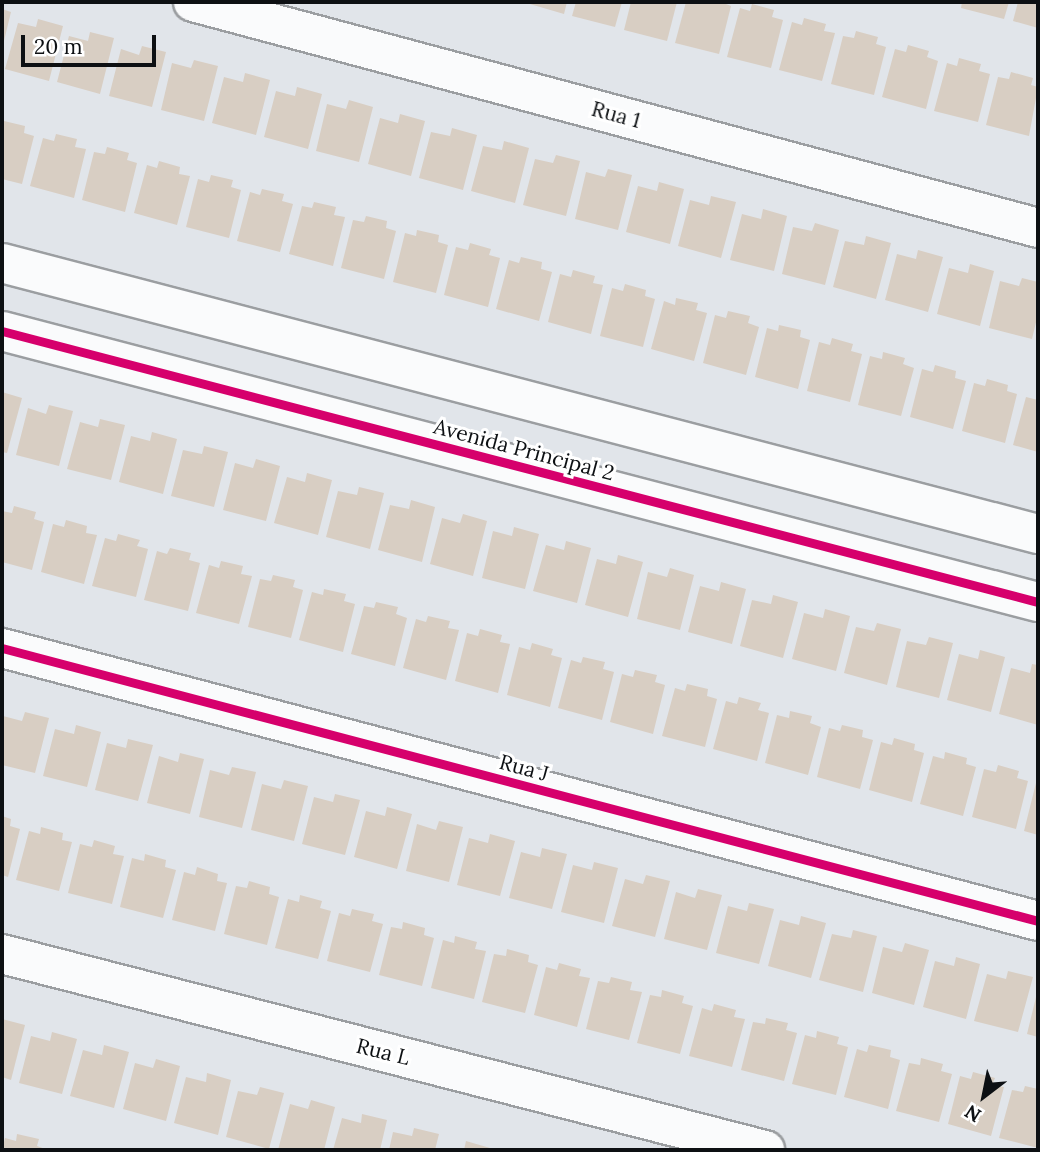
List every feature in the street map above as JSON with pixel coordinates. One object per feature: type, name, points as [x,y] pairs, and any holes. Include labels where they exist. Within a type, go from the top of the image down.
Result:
[{"type":"street","name":"Rua 1","points":[[193,2],[1038,228]]},
{"type":"street","points":[[2,263],[1038,534]]},
{"type":"street","name":"Avenida Principal 2","points":[[2,331],[1038,603]]},
{"type":"street","name":"Rua J","points":[[2,648],[1038,921]]},
{"type":"street","name":"Rua L","points":[[2,954],[765,1150]]},
{"type":"building","points":[[523,2],[567,2],[564,14]]},
{"type":"building","points":[[576,2],[622,2],[615,27],[572,16]]},
{"type":"building","points":[[631,2],[677,2],[667,41],[624,30]]},
{"type":"building","points":[[686,2],[721,2],[731,6],[719,54],[675,43]]},
{"type":"building","points":[[962,2],[1009,2],[1004,19],[961,8]]},
{"type":"building","points":[[1018,2],[1038,2],[1038,28],[1013,21]]},
{"type":"building","points":[[752,4],[774,10],[772,17],[783,20],[771,68],[727,57],[740,8],[750,11]]},
{"type":"building","points":[[2,9],[11,12],[3,45],[2,45]]},
{"type":"building","points":[[804,18],[826,24],[824,31],[835,33],[822,81],[779,70],[792,22],[802,25]]},
{"type":"building","points":[[38,19],[63,26],[49,81],[5,69],[18,23],[36,27]]},
{"type":"building","points":[[856,31],[878,37],[876,44],[886,47],[874,95],[831,84],[843,36],[854,38]]},
{"type":"building","points":[[90,32],[114,38],[100,94],[57,82],[69,36],[88,41]]},
{"type":"building","points":[[908,45],[929,51],[927,57],[938,61],[926,109],[882,97],[895,49],[906,52]]},
{"type":"building","points":[[142,46],[166,52],[152,107],[109,96],[121,49],[139,55]]},
{"type":"building","points":[[959,58],[981,64],[979,71],[990,74],[978,122],[934,111],[947,63],[957,66]]},
{"type":"building","points":[[194,60],[218,66],[204,121],[161,110],[172,63],[191,68]]},
{"type":"building","points":[[1011,72],[1033,78],[1031,85],[1038,87],[1029,136],[986,125],[998,77],[1009,79]]},
{"type":"building","points":[[245,73],[270,80],[256,135],[212,123],[224,77],[243,82]]},
{"type":"building","points":[[297,87],[322,94],[308,149],[264,137],[276,91],[295,96]]},
{"type":"building","points":[[349,100],[373,107],[359,162],[316,151],[327,104],[346,109]]},
{"type":"building","points":[[400,114],[425,121],[411,176],[368,164],[380,118],[398,123]]},
{"type":"building","points":[[4,121],[25,126],[24,133],[34,136],[22,184],[2,179]]},
{"type":"building","points":[[452,128],[477,135],[463,190],[419,178],[431,132],[450,136]]},
{"type":"building","points":[[56,134],[77,139],[75,147],[86,149],[74,198],[30,186],[43,138],[54,141]]},
{"type":"building","points":[[504,141],[529,148],[515,203],[471,191],[483,146],[502,150]]},
{"type":"building","points":[[107,147],[129,153],[127,160],[137,163],[125,212],[82,200],[94,152],[105,154]]},
{"type":"building","points":[[556,155],[580,161],[566,216],[523,205],[535,159],[553,163]]},
{"type":"building","points":[[159,161],[180,167],[179,174],[190,176],[177,225],[134,213],[147,165],[157,168]]},
{"type":"building","points":[[608,169],[632,175],[618,230],[575,219],[586,172],[605,177]]},
{"type":"building","points":[[211,175],[233,180],[231,187],[241,190],[229,238],[186,227],[198,179],[209,182]]},
{"type":"building","points":[[659,182],[684,189],[670,244],[626,232],[638,186],[657,191]]},
{"type":"building","points":[[262,189],[284,194],[282,201],[293,204],[280,252],[237,241],[250,192],[260,195]]},
{"type":"building","points":[[711,196],[736,202],[721,258],[678,246],[690,200],[709,205]]},
{"type":"building","points":[[314,202],[336,207],[334,215],[345,217],[333,266],[289,254],[302,206],[312,208]]},
{"type":"building","points":[[763,209],[787,216],[774,271],[730,260],[742,214],[761,219]]},
{"type":"building","points":[[366,216],[387,221],[386,228],[396,231],[384,279],[341,268],[353,220],[364,222]]},
{"type":"building","points":[[815,223],[839,230],[825,285],[782,274],[793,227],[812,231]]},
{"type":"building","points":[[417,230],[439,235],[438,242],[448,245],[436,293],[393,282],[405,233],[416,236]]},
{"type":"building","points":[[866,236],[891,243],[876,299],[833,287],[845,241],[864,245]]},
{"type":"building","points":[[470,243],[491,249],[489,255],[500,258],[488,307],[444,295],[456,247],[468,250]]},
{"type":"building","points":[[918,250],[943,257],[928,312],[885,300],[897,254],[916,259]]},
{"type":"building","points":[[521,257],[542,262],[541,269],[552,272],[539,321],[496,309],[509,260],[519,263]]},
{"type":"building","points":[[970,264],[994,271],[980,326],[937,314],[949,268],[968,273]]},
{"type":"building","points":[[573,270],[595,276],[593,283],[603,285],[591,334],[548,322],[560,274],[571,277]]},
{"type":"building","points":[[1022,278],[1038,282],[1038,314],[1032,339],[989,328],[1000,281],[1019,286]]},
{"type":"building","points":[[625,284],[646,290],[645,296],[655,299],[643,347],[600,336],[612,288],[623,291]]},
{"type":"building","points":[[676,298],[698,303],[696,310],[707,313],[694,361],[651,349],[664,301],[675,305]]},
{"type":"building","points":[[728,311],[750,316],[748,323],[759,327],[746,375],[703,363],[715,315],[726,318]]},
{"type":"building","points":[[779,325],[801,330],[800,337],[810,340],[798,389],[755,377],[767,328],[778,331]]},
{"type":"building","points":[[832,338],[853,344],[851,351],[862,354],[850,402],[807,391],[819,342],[830,345]]},
{"type":"building","points":[[883,352],[905,358],[903,364],[914,368],[901,416],[858,405],[870,356],[882,359]]},
{"type":"building","points":[[935,365],[956,371],[955,378],[966,381],[953,429],[910,417],[922,369],[933,372]]},
{"type":"building","points":[[987,379],[1008,385],[1007,391],[1017,394],[1005,443],[962,431],[974,383],[985,386]]},
{"type":"building","points":[[2,392],[22,398],[7,453],[2,452]]},
{"type":"building","points":[[1026,397],[1038,400],[1038,452],[1013,445]]},
{"type":"building","points":[[49,405],[73,411],[59,466],[16,455],[28,408],[46,414]]},
{"type":"building","points":[[100,419],[125,425],[111,480],[67,469],[80,422],[98,427]]},
{"type":"building","points":[[152,432],[177,439],[163,494],[119,482],[131,436],[150,441]]},
{"type":"building","points":[[204,446],[228,452],[214,507],[171,496],[183,450],[202,454]]},
{"type":"building","points":[[256,459],[280,466],[266,521],[223,510],[235,463],[253,468]]},
{"type":"building","points":[[307,473],[332,480],[318,535],[274,523],[287,477],[305,482]]},
{"type":"building","points":[[359,487],[384,493],[370,549],[326,537],[338,491],[357,495]]},
{"type":"building","points":[[411,500],[435,507],[422,562],[378,550],[390,505],[409,509]]},
{"type":"building","points":[[14,506],[36,512],[34,519],[44,522],[32,570],[2,562],[2,511],[12,513]]},
{"type":"building","points":[[463,514],[487,521],[473,576],[430,564],[442,518],[460,523]]},
{"type":"building","points":[[66,520],[87,526],[86,533],[97,535],[84,584],[41,572],[53,524],[64,527]]},
{"type":"building","points":[[514,527],[539,534],[525,589],[482,578],[493,531],[512,536]]},
{"type":"building","points":[[118,534],[140,540],[137,546],[148,549],[136,597],[92,586],[105,538],[116,541]]},
{"type":"building","points":[[566,541],[591,548],[577,603],[533,591],[546,545],[564,550]]},
{"type":"building","points":[[170,548],[191,553],[189,560],[200,563],[188,611],[144,600],[157,551],[167,554]]},
{"type":"building","points":[[618,555],[643,562],[628,617],[585,605],[597,559],[616,564]]},
{"type":"building","points":[[221,561],[243,566],[241,574],[252,576],[239,624],[196,613],[209,565],[219,568]]},
{"type":"building","points":[[670,568],[694,575],[680,630],[637,619],[648,572],[667,577]]},
{"type":"building","points":[[273,575],[295,580],[293,587],[303,590],[291,638],[248,627],[260,579],[271,581]]},
{"type":"building","points":[[721,582],[746,589],[732,644],[688,632],[700,586],[719,591]]},
{"type":"building","points":[[324,589],[346,594],[344,601],[355,604],[343,652],[299,640],[312,592],[323,595]]},
{"type":"building","points":[[773,595],[798,602],[783,658],[740,646],[752,600],[771,604]]},
{"type":"building","points":[[376,602],[398,607],[396,614],[407,618],[395,666],[351,654],[364,606],[374,608]]},
{"type":"building","points":[[825,609],[850,616],[836,671],[792,659],[804,613],[823,618]]},
{"type":"building","points":[[428,616],[450,621],[448,628],[459,630],[446,680],[403,668],[416,619],[426,622]]},
{"type":"building","points":[[877,623],[901,629],[887,685],[844,673],[856,627],[874,631]]},
{"type":"building","points":[[480,629],[502,635],[500,642],[510,644],[498,693],[455,681],[467,633],[478,636]]},
{"type":"building","points":[[929,637],[953,643],[939,698],[896,687],[907,641],[926,645]]},
{"type":"building","points":[[532,643],[553,649],[551,655],[562,658],[550,707],[507,695],[519,647],[530,650]]},
{"type":"building","points":[[980,650],[1005,657],[991,712],[947,700],[959,654],[978,659]]},
{"type":"building","points":[[583,657],[605,662],[603,669],[614,672],[602,720],[558,708],[571,660],[581,663]]},
{"type":"building","points":[[1032,664],[1038,665],[1038,725],[999,714],[1011,668],[1030,673]]},
{"type":"building","points":[[635,670],[657,675],[655,682],[665,685],[653,734],[610,722],[622,674],[633,677]]},
{"type":"building","points":[[687,684],[708,689],[707,696],[717,699],[705,747],[662,736],[675,688],[685,691]]},
{"type":"building","points":[[739,697],[761,703],[758,710],[769,713],[757,761],[713,749],[726,701],[737,704]]},
{"type":"building","points":[[790,711],[812,716],[810,723],[821,727],[808,775],[765,763],[777,715],[789,718]]},
{"type":"building","points":[[25,712],[49,718],[35,773],[2,765],[3,716],[22,721]]},
{"type":"building","points":[[76,725],[101,732],[87,787],[43,776],[55,729],[74,734]]},
{"type":"building","points":[[842,725],[863,730],[862,737],[873,740],[860,789],[817,777],[829,728],[840,731]]},
{"type":"building","points":[[894,738],[915,744],[914,750],[924,753],[912,802],[869,790],[881,742],[892,745]]},
{"type":"building","points":[[128,739],[153,745],[138,801],[95,790],[107,743],[126,748]]},
{"type":"building","points":[[945,752],[967,758],[966,764],[976,767],[963,816],[920,804],[933,756],[944,759]]},
{"type":"building","points":[[180,753],[204,759],[190,814],[147,803],[159,756],[178,762]]},
{"type":"building","points":[[998,765],[1019,771],[1017,778],[1028,781],[1016,829],[972,817],[984,769],[996,772]]},
{"type":"building","points":[[232,767],[256,772],[242,828],[199,817],[210,770],[229,775]]},
{"type":"building","points":[[1038,779],[1038,835],[1024,831]]},
{"type":"building","points":[[284,780],[308,786],[294,841],[251,830],[262,784],[281,789]]},
{"type":"building","points":[[335,794],[360,800],[345,855],[302,844],[314,797],[333,802]]},
{"type":"building","points":[[387,807],[412,814],[397,869],[354,857],[366,811],[385,816]]},
{"type":"building","points":[[2,816],[11,819],[10,826],[20,829],[8,877],[2,875]]},
{"type":"building","points":[[439,821],[463,827],[449,882],[406,871],[417,824],[436,830]]},
{"type":"building","points":[[41,827],[63,833],[62,840],[72,842],[59,891],[16,880],[29,831],[40,834]]},
{"type":"building","points":[[490,834],[515,841],[500,896],[457,885],[469,838],[488,843]]},
{"type":"building","points":[[94,840],[115,846],[113,854],[124,856],[112,904],[68,893],[80,844],[92,847]]},
{"type":"building","points":[[542,848],[567,854],[552,909],[509,898],[521,852],[540,857]]},
{"type":"building","points":[[145,854],[166,860],[165,867],[176,870],[163,918],[120,907],[132,858],[144,861]]},
{"type":"building","points":[[594,862],[618,868],[604,923],[561,912],[573,865],[592,870]]},
{"type":"building","points":[[197,867],[218,874],[217,881],[227,883],[215,931],[172,920],[184,872],[195,875]]},
{"type":"building","points":[[646,875],[670,881],[655,937],[612,926],[625,879],[643,884]]},
{"type":"building","points":[[249,881],[270,887],[269,894],[279,897],[267,945],[224,934],[236,886],[247,888]]},
{"type":"building","points":[[698,889],[722,895],[707,950],[664,939],[676,892],[695,898]]},
{"type":"building","points":[[300,895],[322,901],[320,908],[331,911],[318,959],[275,948],[288,899],[299,902]]},
{"type":"building","points":[[749,903],[774,909],[759,964],[716,953],[728,906],[747,911]]},
{"type":"building","points":[[352,909],[374,914],[372,921],[383,924],[370,972],[327,961],[339,913],[350,916]]},
{"type":"building","points":[[801,916],[826,923],[811,978],[768,966],[780,920],[799,925]]},
{"type":"building","points":[[403,922],[425,928],[424,935],[434,938],[422,986],[379,975],[391,927],[402,929]]},
{"type":"building","points":[[853,930],[877,936],[863,992],[819,980],[832,934],[851,938]]},
{"type":"building","points":[[455,936],[477,942],[475,949],[486,951],[474,999],[431,988],[443,940],[454,943]]},
{"type":"building","points":[[905,943],[929,950],[914,1005],[872,993],[883,947],[902,952]]},
{"type":"building","points":[[507,949],[529,955],[528,962],[538,965],[525,1013],[482,1002],[494,954],[506,956]]},
{"type":"building","points":[[956,957],[980,964],[966,1019],[923,1007],[935,961],[954,966]]},
{"type":"building","points":[[559,963],[581,969],[579,976],[590,978],[577,1027],[534,1015],[546,967],[557,970]]},
{"type":"building","points":[[1008,971],[1033,977],[1018,1032],[974,1021],[987,974],[1006,979]]},
{"type":"building","points":[[611,977],[632,982],[630,990],[642,992],[629,1040],[586,1029],[598,981],[609,983]]},
{"type":"building","points":[[662,990],[684,996],[682,1003],[693,1006],[680,1054],[637,1043],[650,995],[661,997]]},
{"type":"building","points":[[1038,993],[1038,1037],[1027,1034]]},
{"type":"building","points":[[714,1004],[736,1010],[734,1017],[745,1019],[732,1067],[689,1056],[702,1008],[712,1011]]},
{"type":"building","points":[[766,1018],[788,1023],[786,1030],[797,1033],[784,1081],[741,1070],[753,1022],[765,1024]]},
{"type":"building","points":[[2,1019],[25,1025],[11,1080],[2,1077]]},
{"type":"building","points":[[817,1031],[839,1037],[837,1044],[848,1047],[836,1095],[792,1084],[805,1035],[816,1038]]},
{"type":"building","points":[[52,1032],[77,1039],[62,1094],[19,1083],[31,1036],[50,1041]]},
{"type":"building","points":[[104,1045],[129,1052],[114,1108],[70,1096],[83,1050],[102,1055]]},
{"type":"building","points":[[869,1045],[891,1050],[890,1057],[900,1060],[888,1109],[844,1097],[857,1049],[867,1052]]},
{"type":"building","points":[[921,1058],[943,1064],[941,1071],[952,1074],[939,1122],[896,1111],[909,1063],[920,1065]]},
{"type":"building","points":[[156,1059],[180,1066],[166,1121],[123,1109],[135,1063],[153,1068]]},
{"type":"building","points":[[973,1072],[995,1078],[992,1085],[1004,1087],[991,1136],[948,1124],[960,1076],[971,1079]]},
{"type":"building","points":[[207,1073],[231,1080],[218,1135],[174,1123],[186,1077],[206,1082]]},
{"type":"building","points":[[1025,1086],[1038,1089],[1038,1148],[999,1138],[1012,1090],[1023,1092]]},
{"type":"building","points":[[260,1087],[284,1093],[269,1149],[226,1137],[238,1091],[257,1095]]},
{"type":"building","points":[[311,1100],[335,1107],[324,1150],[278,1150],[290,1104],[308,1109]]},
{"type":"building","points":[[362,1114],[387,1120],[380,1150],[333,1150],[342,1118],[361,1123]]},
{"type":"building","points":[[414,1128],[439,1134],[435,1150],[389,1150],[393,1132],[412,1136]]},
{"type":"building","points":[[17,1134],[39,1139],[37,1146],[48,1150],[2,1150],[5,1138],[16,1141]]},
{"type":"building","points":[[466,1141],[490,1148],[490,1150],[464,1150]]},
{"type":"cycle path","points":[[2,331],[1038,602]]},
{"type":"cycle path","points":[[2,648],[1038,921]]}]
